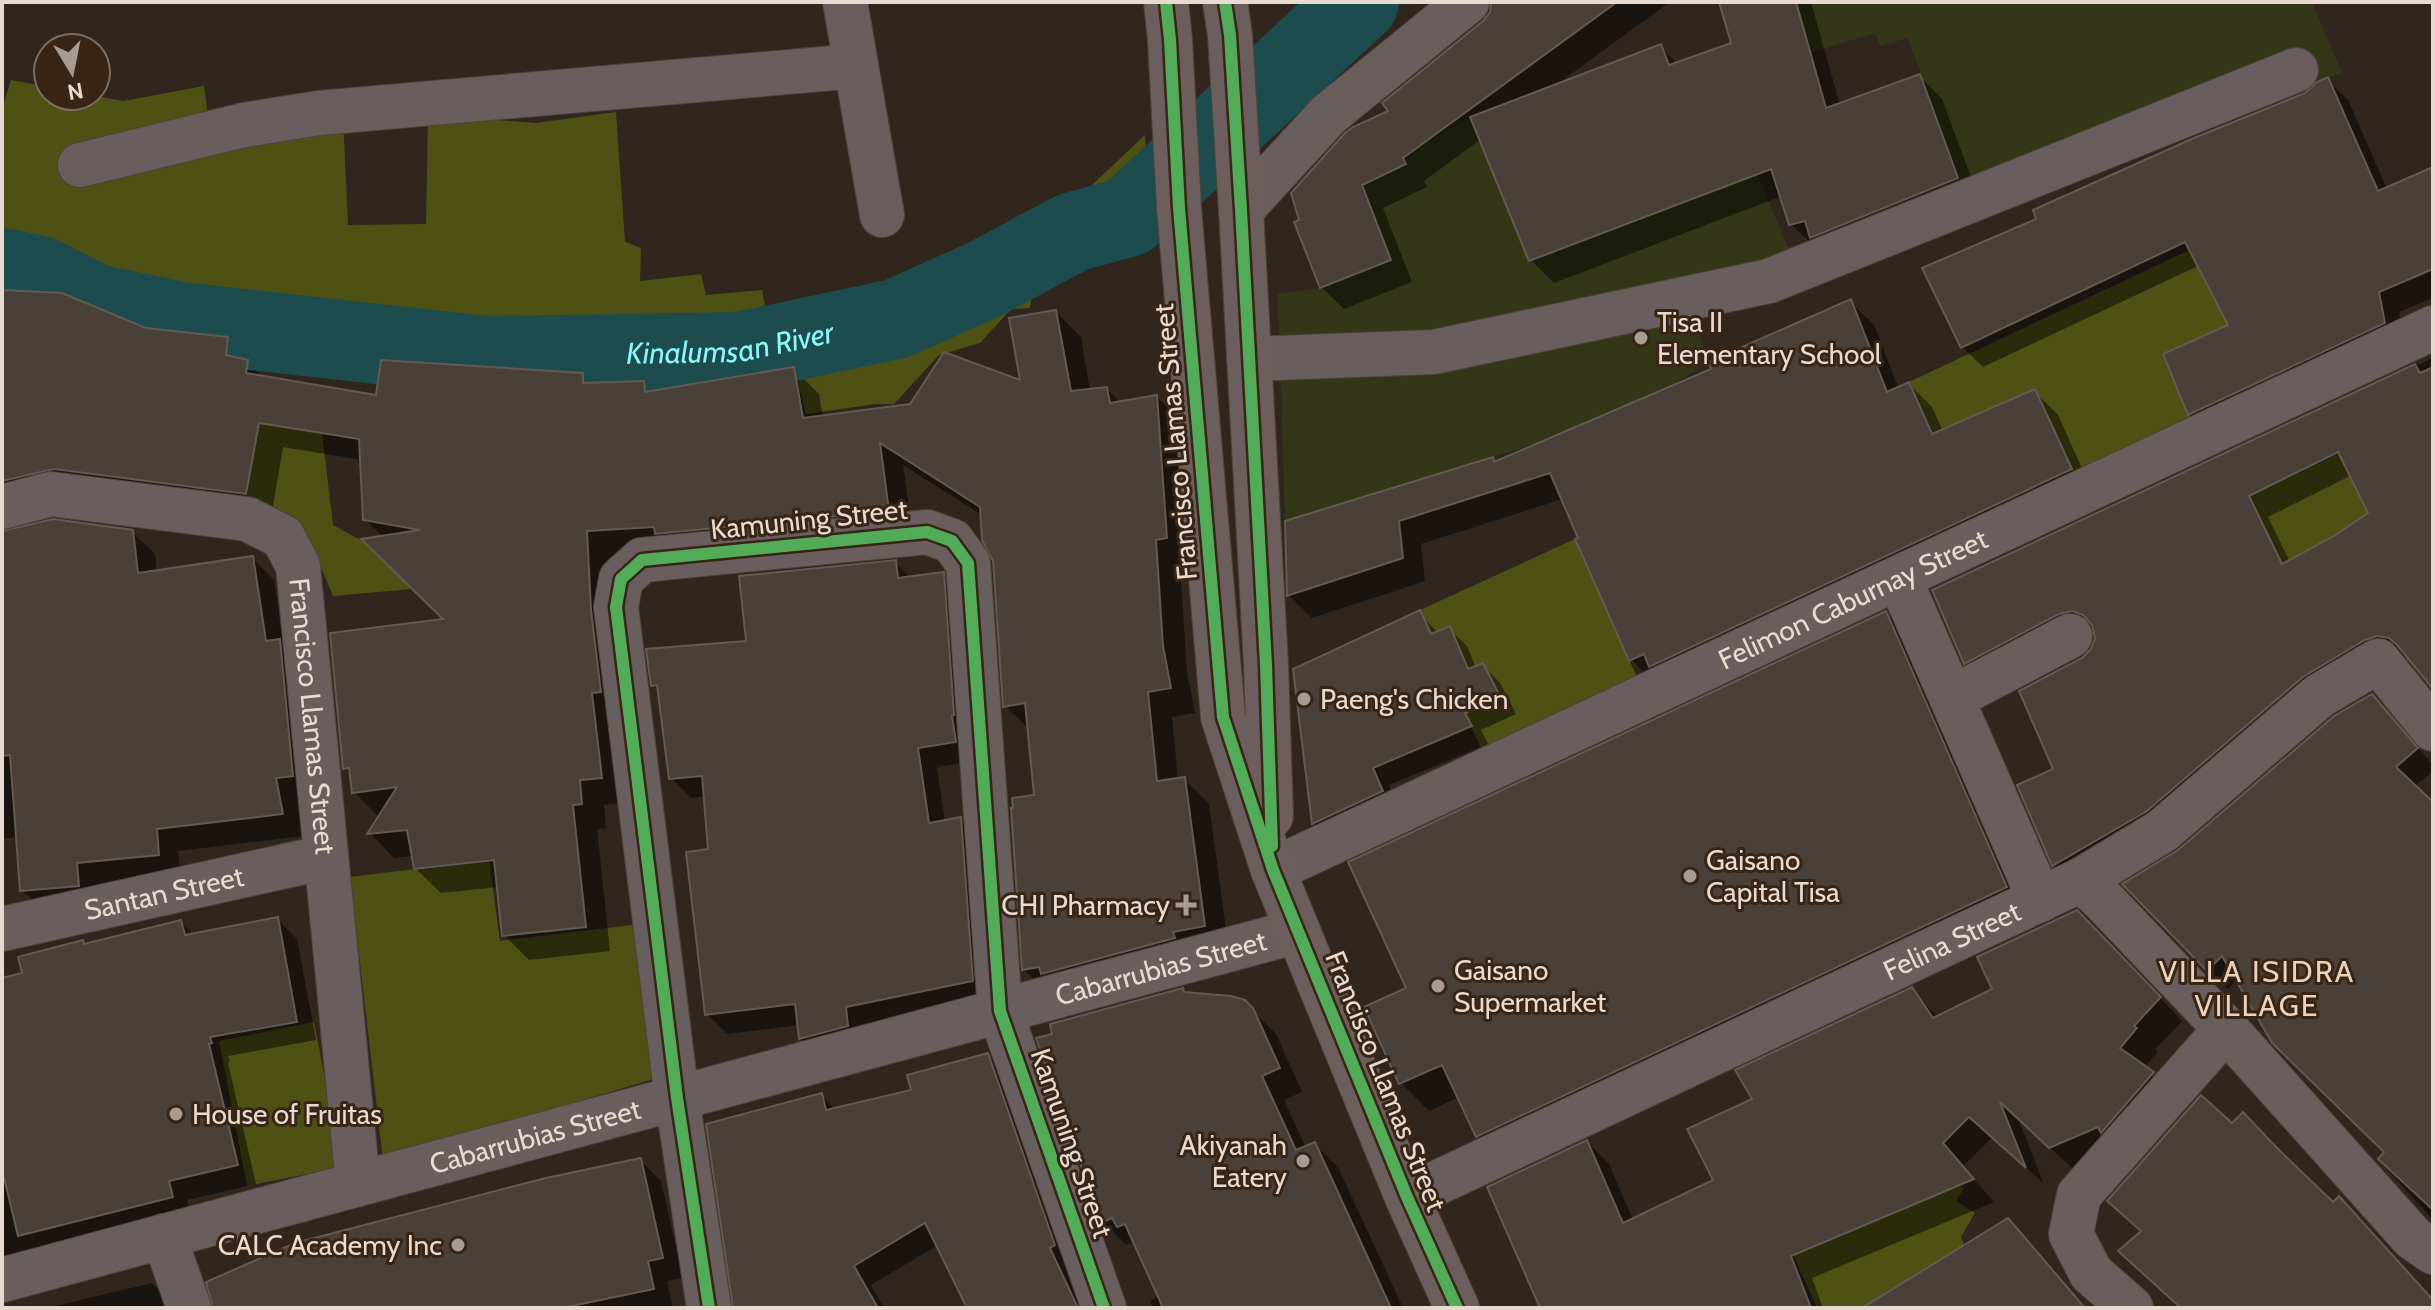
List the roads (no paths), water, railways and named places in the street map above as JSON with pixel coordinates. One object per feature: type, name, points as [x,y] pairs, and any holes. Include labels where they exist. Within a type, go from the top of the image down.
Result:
[{"type":"main road","name":"Francisco Llamas Street","points":[[1227,19],[1266,665],[1273,870]]},
{"type":"main road","name":"Francisco Llamas Street","points":[[1168,21],[1179,208],[1223,717],[1273,870],[1407,1197],[1457,1308]]},
{"type":"street","points":[[845,2],[882,215]]},
{"type":"street","points":[[1240,198],[1328,115],[1467,2]]},
{"type":"street","points":[[80,165],[244,125],[319,113],[856,66]]},
{"type":"street","points":[[1249,359],[1434,352],[1769,281],[2296,70]]},
{"type":"street","name":"Felimon Caburnay Street","points":[[1273,870],[2433,328]]},
{"type":"street","name":"Francisco Llamas Street","points":[[2,507],[51,494],[247,519],[283,537],[298,566],[358,1184]]},
{"type":"street","name":"Kamuning Street","points":[[709,1308],[677,1098],[616,607],[621,579],[642,560],[927,532],[952,541],[968,563],[1000,1011],[1104,1308]]},
{"type":"street","points":[[1899,578],[2040,900]]},
{"type":"street","points":[[1952,698],[2070,636]]},
{"type":"street","name":"Felina Street","points":[[1407,1197],[2081,880],[2162,831],[2319,696],[2378,661],[2433,729]]},
{"type":"street","name":"Santan Street","points":[[3,925],[326,857]]},
{"type":"street","points":[[2081,880],[2226,1029],[2413,1238],[2433,1252]]},
{"type":"street","name":"Cabarrubias Street","points":[[2,1280],[1298,931]]},
{"type":"street","points":[[2131,1308],[2091,1273],[2071,1234],[2079,1195],[2226,1029]]},
{"type":"street","points":[[164,1236],[189,1308]]},
{"type":"waterway","name":"Kinalumsan River","points":[[2,268],[40,276],[95,304],[181,322],[485,356],[739,352],[896,319],[985,279],[1073,232],[1128,217],[1359,2]]},
{"type":"place","name":"Tisa II Elementary School","points":[[1641,338]]},
{"type":"place","name":"Paeng's Chicken","points":[[1304,699]]},
{"type":"place","name":"Gaisano Capital Tisa","points":[[1690,876]]},
{"type":"place","name":"CHI Pharmacy","points":[[1186,905]]},
{"type":"place","name":"Gaisano Supermarket","points":[[1438,986]]},
{"type":"place","name":"House of Fruitas","points":[[176,1114]]},
{"type":"place","name":"Akiyanah Eatery","points":[[1303,1161]]},
{"type":"place","name":"CALC Academy Inc","points":[[458,1245]]},
{"type":"district","name":"VILLA ISIDRA VILLAGE","points":[[2257,989]]}]
